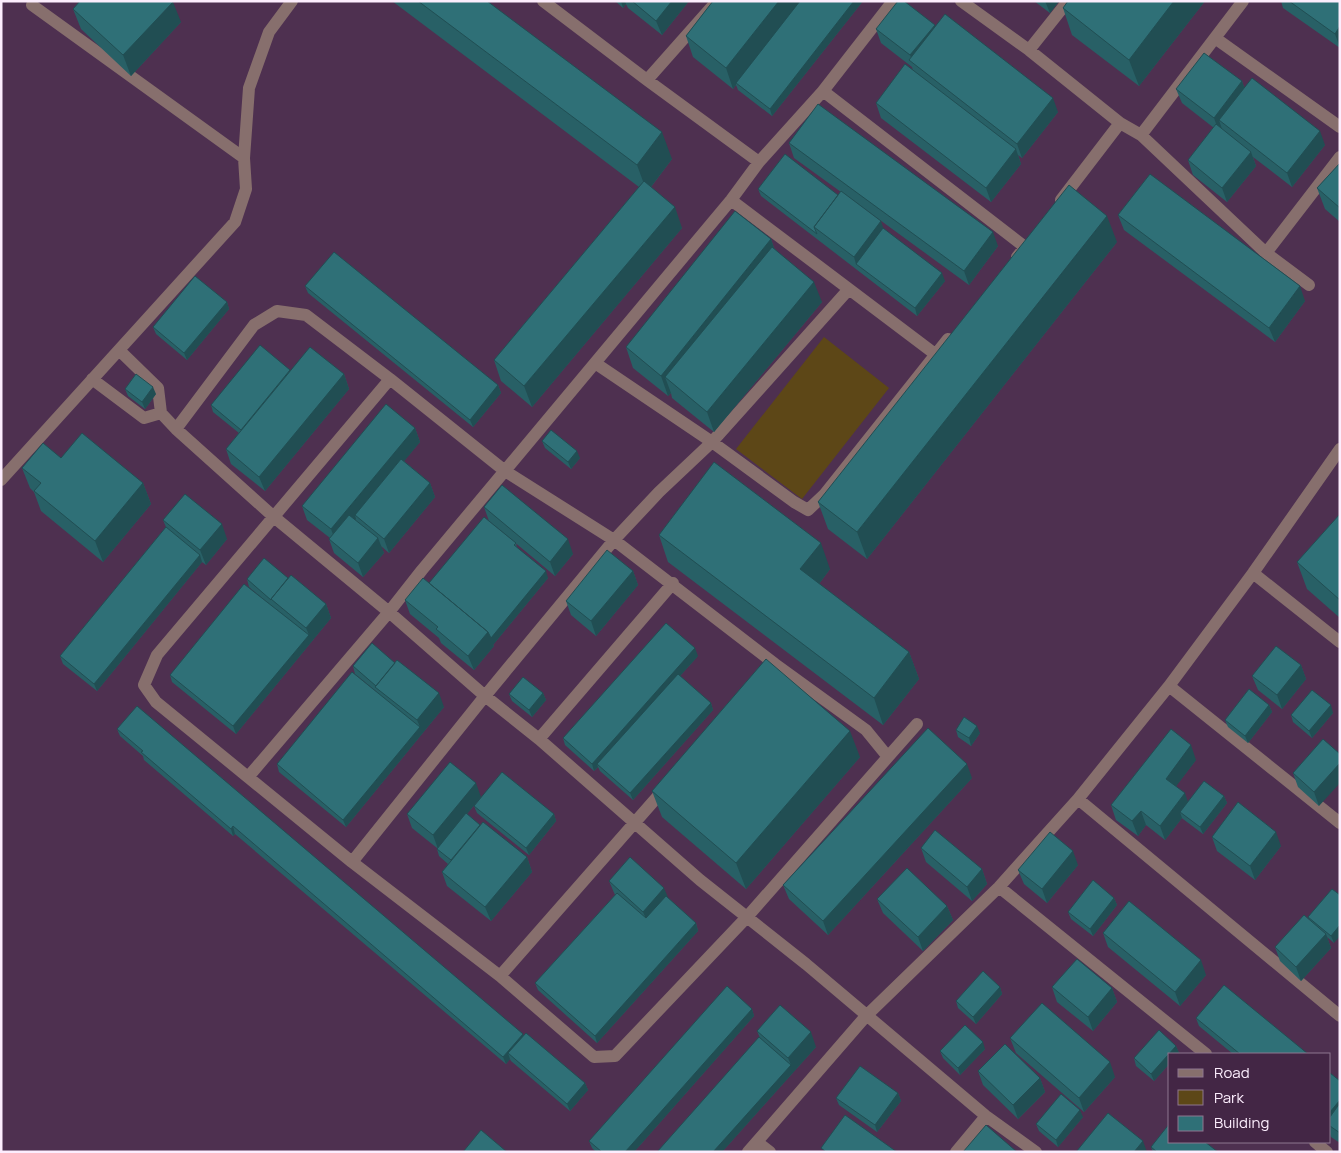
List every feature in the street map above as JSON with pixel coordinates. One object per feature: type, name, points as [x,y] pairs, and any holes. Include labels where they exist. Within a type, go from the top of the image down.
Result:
[{"type":"street","points":[[1,480],[235,222],[246,189],[244,158],[249,88],[270,32],[292,1]]},
{"type":"street","points":[[544,1],[759,162]]},
{"type":"street","points":[[647,80],[717,1]]},
{"type":"street","points":[[249,776],[389,612],[504,471],[731,200],[759,162],[823,91],[893,1]]},
{"type":"street","points":[[961,1],[1029,50],[1120,123],[1141,135],[1266,253],[1309,285]]},
{"type":"street","points":[[1029,50],[1068,1]]},
{"type":"street","points":[[1141,135],[1243,1]]},
{"type":"street","points":[[32,5],[244,158]]},
{"type":"street","points":[[1215,38],[1340,127]]},
{"type":"street","points":[[823,91],[1028,244],[1012,263]]},
{"type":"street","points":[[1054,209],[1120,123]]},
{"type":"street","points":[[1266,253],[1340,157]]},
{"type":"street","points":[[731,200],[935,354]]},
{"type":"street","points":[[352,862],[485,696],[614,540],[658,492],[712,442],[849,289]]},
{"type":"street","points":[[176,429],[254,325],[277,311],[306,315],[390,379],[504,471],[614,540],[673,584],[772,667],[866,730],[888,757]]},
{"type":"street","points":[[595,363],[808,510],[824,495],[954,331]]},
{"type":"street","points":[[119,350],[158,388],[161,413],[176,429],[274,517],[389,612],[485,696],[539,739],[700,880],[748,917],[986,1116],[1036,1152]]},
{"type":"street","points":[[92,379],[144,418],[161,413]]},
{"type":"street","points":[[390,379],[157,655],[144,685],[156,702],[352,862],[500,976],[594,1057],[615,1056],[748,917],[917,724]]},
{"type":"street","points":[[748,1152],[866,1016],[999,888],[1078,798],[1169,686],[1338,454]]},
{"type":"street","points":[[1253,573],[1340,642]]},
{"type":"street","points":[[539,739],[673,584]]},
{"type":"street","points":[[1169,686],[1340,823]]},
{"type":"street","points":[[500,976],[673,779]]},
{"type":"street","points":[[1078,798],[1340,1016]]},
{"type":"street","points":[[999,888],[1205,1053]]},
{"type":"street","points":[[956,1152],[986,1116]]},
{"type":"street","points":[[758,1142],[770,1152]]},
{"type":"street","points":[[1316,1143],[1327,1152]]},
{"type":"green space","points":[[824,337],[889,388],[802,499],[736,449]]},
{"type":"building","points":[[80,1],[173,2],[123,55],[73,9]]},
{"type":"building","points":[[418,1],[487,1],[662,132],[637,165]]},
{"type":"building","points":[[632,1],[672,1],[656,21]]},
{"type":"building","points":[[713,1],[779,1],[726,68],[686,36]]},
{"type":"building","points":[[800,1],[854,1],[770,109],[736,83]]},
{"type":"building","points":[[898,1],[904,1],[935,25],[910,55],[876,29]]},
{"type":"building","points":[[1068,1],[1174,1],[1129,60],[1063,8]]},
{"type":"building","points":[[1289,1],[1340,1],[1340,26],[1335,34]]},
{"type":"building","points":[[945,14],[1053,98],[1017,144],[909,60]]},
{"type":"building","points":[[1204,53],[1242,81],[1214,118],[1176,89]]},
{"type":"building","points":[[905,64],[1016,149],[986,188],[876,103]]},
{"type":"building","points":[[1252,78],[1320,131],[1287,173],[1219,120]]},
{"type":"building","points":[[818,104],[993,232],[964,271],[789,143]]},
{"type":"building","points":[[1216,124],[1251,152],[1222,188],[1188,160]]},
{"type":"building","points":[[785,154],[838,195],[814,227],[817,234],[758,189]]},
{"type":"building","points":[[1340,163],[1340,208],[1317,188]]},
{"type":"building","points":[[1150,174],[1300,286],[1269,328],[1118,215]]},
{"type":"building","points":[[644,181],[675,207],[524,386],[494,360]]},
{"type":"building","points":[[1069,185],[1107,216],[857,532],[818,502]]},
{"type":"building","points":[[841,191],[881,221],[854,257],[814,227]]},
{"type":"building","points":[[735,211],[771,239],[661,376],[626,347]]},
{"type":"building","points":[[883,228],[942,273],[915,308],[856,264]]},
{"type":"building","points":[[772,247],[814,282],[707,412],[665,377]]},
{"type":"building","points":[[334,252],[498,385],[470,420],[305,286]]},
{"type":"building","points":[[195,276],[227,302],[184,353],[153,327]]},
{"type":"building","points":[[260,345],[290,370],[241,430],[211,405]]},
{"type":"building","points":[[310,347],[344,374],[259,477],[226,449]]},
{"type":"building","points":[[136,374],[153,387],[142,402],[125,389]]},
{"type":"building","points":[[386,404],[415,428],[331,529],[302,506]]},
{"type":"building","points":[[551,430],[577,451],[568,462],[542,441]]},
{"type":"building","points":[[82,433],[143,483],[95,541],[34,491],[41,483],[22,468],[43,443],[61,458]]},
{"type":"building","points":[[401,459],[430,483],[384,539],[355,515]]},
{"type":"building","points":[[714,462],[821,543],[800,569],[909,652],[874,698],[659,535]]},
{"type":"building","points":[[502,485],[568,539],[550,562],[484,507]]},
{"type":"building","points":[[185,494],[222,524],[200,550],[163,520]]},
{"type":"building","points":[[1340,514],[1340,600],[1297,562]]},
{"type":"building","points":[[349,515],[378,538],[358,563],[329,539]]},
{"type":"building","points":[[484,517],[546,571],[491,638],[488,632],[429,583]]},
{"type":"building","points":[[166,527],[200,555],[94,684],[60,656]]},
{"type":"building","points":[[607,550],[633,571],[591,621],[566,601]]},
{"type":"building","points":[[264,558],[288,578],[271,600],[247,579]]},
{"type":"building","points":[[291,575],[326,604],[306,628],[271,599]]},
{"type":"building","points":[[423,578],[488,632],[468,656],[436,629],[438,627],[405,600]]},
{"type":"building","points":[[244,584],[309,635],[233,726],[170,675]]},
{"type":"building","points":[[666,623],[695,648],[592,764],[563,738]]},
{"type":"building","points":[[372,643],[395,663],[376,686],[353,666]]},
{"type":"building","points":[[1276,646],[1301,665],[1277,695],[1252,676]]},
{"type":"building","points":[[766,659],[850,731],[736,863],[652,791]]},
{"type":"building","points":[[397,660],[439,693],[417,720],[375,687]]},
{"type":"building","points":[[352,672],[420,727],[343,820],[277,764]]},
{"type":"building","points":[[678,674],[711,703],[630,793],[597,764]]},
{"type":"building","points":[[523,677],[543,693],[529,710],[509,694]]},
{"type":"building","points":[[1249,689],[1269,705],[1245,736],[1225,720]]},
{"type":"building","points":[[1312,690],[1331,705],[1309,731],[1291,715]]},
{"type":"building","points":[[137,706],[523,1034],[503,1057],[233,826],[231,829],[117,729]]},
{"type":"building","points":[[964,717],[977,726],[969,738],[956,730]]},
{"type":"building","points":[[928,728],[967,764],[823,921],[783,885]]},
{"type":"building","points":[[1171,729],[1191,745],[1166,779],[1185,793],[1160,826],[1141,811],[1132,821],[1111,805]]},
{"type":"building","points":[[1323,739],[1340,754],[1340,763],[1314,792],[1293,773]]},
{"type":"building","points":[[450,762],[476,783],[433,835],[407,814]]},
{"type":"building","points":[[502,772],[554,814],[526,848],[474,806]]},
{"type":"building","points":[[1204,781],[1224,796],[1200,827],[1180,812]]},
{"type":"building","points":[[1238,802],[1276,832],[1250,866],[1212,837]]},
{"type":"building","points":[[466,813],[480,825],[451,860],[437,849]]},
{"type":"building","points":[[483,822],[527,857],[485,907],[442,872]]},
{"type":"building","points":[[935,830],[982,869],[967,887],[921,848]]},
{"type":"building","points":[[1050,832],[1073,851],[1042,889],[1018,870]]},
{"type":"building","points":[[630,857],[664,888],[643,912],[609,881]]},
{"type":"building","points":[[907,868],[947,906],[918,937],[877,899]]},
{"type":"building","points":[[1093,880],[1114,898],[1090,929],[1068,912]]},
{"type":"building","points":[[1332,889],[1340,895],[1340,925],[1331,936],[1308,917]]},
{"type":"building","points":[[617,893],[646,918],[666,896],[696,923],[595,1036],[535,983]]},
{"type":"building","points":[[1129,901],[1201,960],[1175,992],[1103,933]]},
{"type":"building","points":[[1304,915],[1326,934],[1296,967],[1275,947]]},
{"type":"building","points":[[1077,959],[1112,988],[1088,1017],[1052,987]]},
{"type":"building","points":[[983,971],[1000,987],[973,1017],[956,1001]]},
{"type":"building","points":[[1224,985],[1307,1053],[1239,1053],[1196,1018]]},
{"type":"building","points":[[727,986],[752,1009],[625,1152],[602,1152],[589,1141]]},
{"type":"building","points":[[1042,1003],[1110,1062],[1079,1098],[1010,1038]]},
{"type":"building","points":[[780,1005],[811,1032],[788,1058],[757,1031]]},
{"type":"building","points":[[965,1025],[983,1042],[958,1068],[940,1051]]},
{"type":"building","points":[[1159,1030],[1176,1046],[1151,1074],[1134,1058]]},
{"type":"building","points":[[526,1033],[585,1083],[567,1104],[508,1053]]},
{"type":"building","points":[[759,1037],[791,1065],[713,1152],[657,1152]]},
{"type":"building","points":[[1005,1044],[1040,1078],[1013,1105],[978,1071]]},
{"type":"building","points":[[860,1066],[898,1093],[875,1125],[836,1098]]},
{"type":"building","points":[[1331,1074],[1340,1081],[1340,1100],[1331,1111]]},
{"type":"building","points":[[1061,1094],[1080,1110],[1056,1140],[1036,1124]]},
{"type":"building","points":[[1340,1103],[1340,1133],[1331,1127],[1331,1116]]},
{"type":"building","points":[[1108,1113],[1143,1141],[1134,1152],[1076,1152]]},
{"type":"building","points":[[845,1115],[897,1152],[826,1152],[821,1148]]},
{"type":"building","points":[[986,1125],[1017,1152],[963,1152]]},
{"type":"building","points":[[1168,1126],[1168,1143],[1206,1143],[1218,1152],[1157,1152],[1151,1147]]},
{"type":"building","points":[[481,1130],[507,1152],[463,1152]]}]
